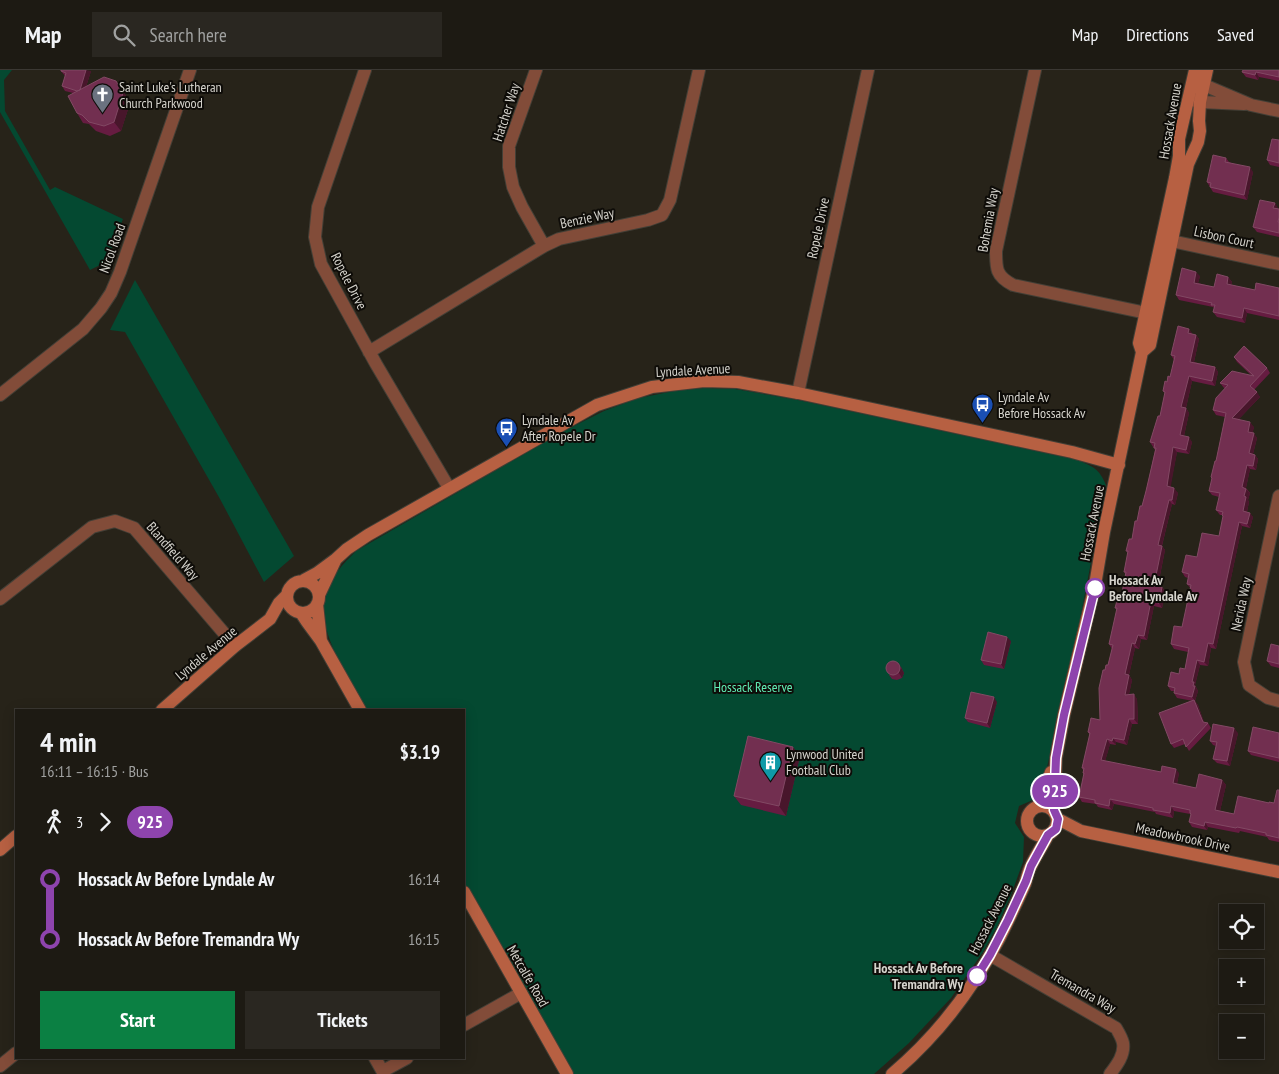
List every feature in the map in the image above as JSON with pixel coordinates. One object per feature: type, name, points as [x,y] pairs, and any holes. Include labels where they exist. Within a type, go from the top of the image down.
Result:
[{"type":"street","name":"Nicol Road","points":[[0,395],[83,329],[102,308],[111,293],[190,70]]},
{"type":"street","name":"Ropele Drive","points":[[365,70],[318,207],[315,237],[321,264],[369,352],[449,488]]},
{"type":"street","name":"Hatcher Way","points":[[536,70],[509,146],[509,167],[513,187],[544,246]]},
{"type":"street","name":"Benzie Way","points":[[369,352],[544,246],[559,239],[648,220],[662,214],[670,200],[699,70]]},
{"type":"street","name":"Ropele Drive","points":[[798,393],[868,70]]},
{"type":"street","name":"Bohemia Way","points":[[1035,70],[996,251],[996,264],[999,275],[1013,285],[1151,314]]},
{"type":"street","name":"Hossack Avenue","points":[[1167,240],[1179,156],[1179,139],[1194,101],[1197,79],[1207,70]]},
{"type":"street","points":[[1197,79],[1251,105]]},
{"type":"street","name":"Hossack Avenue","points":[[1031,866],[1032,833],[1027,825],[1028,815],[1035,807],[1040,805],[1056,758],[1064,715],[1095,585],[1104,532],[1142,352],[1139,343],[1151,314],[1167,240],[1188,164],[1198,142],[1200,131],[1194,101]]},
{"type":"street","points":[[1194,101],[1251,105],[1279,111]]},
{"type":"street","name":"Lisbon Court","points":[[1167,240],[1279,264]]},
{"type":"street","name":"Lyndale Avenue","points":[[163,709],[235,646],[270,619],[279,603],[295,583],[317,574],[347,549],[368,535],[597,405],[652,387],[704,381],[738,382],[798,393],[1072,452],[1118,464]]},
{"type":"street","name":"Nerida Way","points":[[1279,496],[1244,662],[1249,685],[1268,698],[1279,701]]},
{"type":"street","name":"Blandfield Way","points":[[0,600],[92,527],[115,522],[134,528],[235,646]]},
{"type":"street","name":"Lyndale Avenue","points":[[270,619],[298,612],[311,611],[336,559]]},
{"type":"street","points":[[304,580],[316,587],[321,641]]},
{"type":"street","points":[[287,595],[289,604],[307,622],[321,641],[359,709]]},
{"type":"street","name":"Hossack Avenue","points":[[892,1074],[922,1046],[963,997],[990,955],[1020,895],[1031,866],[1050,834],[1056,829],[1056,758]]},
{"type":"street","points":[[1040,805],[1050,807],[1056,814]]},
{"type":"street","name":"Meadowbrook Drive","points":[[1056,814],[1081,831]]},
{"type":"street","name":"Meadowbrook Drive","points":[[1050,834],[1081,831],[1279,872]]},
{"type":"street","points":[[1032,833],[1040,836],[1050,834]]},
{"type":"street","points":[[0,850],[15,837]]},
{"type":"street","name":"Metcalfe Road","points":[[465,894],[567,1074]]},
{"type":"street","name":"Tremandra Way","points":[[990,955],[1116,1028],[1123,1047],[1119,1060],[1110,1074]]},
{"type":"street","points":[[465,1024],[521,993]]},
{"type":"street","points":[[0,1066],[15,1054]]},
{"type":"street","points":[[376,1059],[384,1073],[405,1059]]},
{"type":"green space","points":[[0,70],[12,70],[4,80],[5,111],[50,190],[55,187],[123,219],[104,269],[100,265],[90,270],[0,112]]},
{"type":"green space","points":[[135,280],[294,556],[264,582],[220,499],[125,332],[110,330]]},
{"type":"green space","name":"Hossack Reserve","points":[[704,388],[735,389],[798,400],[1078,460],[1095,469],[1101,475],[1106,485],[1069,676],[1047,767],[1033,800],[1019,806],[1015,823],[1024,837],[1023,862],[1011,895],[997,927],[983,952],[951,998],[909,1043],[874,1074],[570,1074],[465,886],[465,709],[366,709],[329,639],[323,609],[327,588],[338,571],[356,551],[564,431],[604,411],[639,398],[674,391]]},
{"type":"building","points":[[61,70],[86,70],[80,90],[77,91],[62,86],[66,73]]},
{"type":"building","points":[[1243,70],[1279,70],[1279,77],[1256,72],[1255,75],[1242,72]]},
{"type":"building","name":"Saint Luke's Lutheran Church Parkwood","points":[[104,77],[116,81],[123,93],[114,122],[104,126],[89,122],[77,113],[68,96]]},
{"type":"building","points":[[1272,139],[1279,140],[1279,163],[1267,160]]},
{"type":"building","points":[[1213,155],[1226,158],[1225,162],[1250,167],[1244,195],[1210,187],[1211,183],[1207,182]]},
{"type":"building","points":[[1260,200],[1275,203],[1273,208],[1279,209],[1279,233],[1253,227]]},
{"type":"building","points":[[1182,268],[1196,272],[1194,283],[1214,287],[1217,274],[1228,277],[1227,284],[1255,290],[1256,283],[1279,288],[1279,316],[1244,308],[1242,318],[1213,312],[1215,305],[1211,305],[1212,303],[1176,295]]},
{"type":"building","points":[[1178,326],[1189,329],[1188,333],[1196,335],[1190,362],[1215,367],[1212,381],[1189,376],[1181,407],[1186,408],[1180,435],[1189,437],[1186,450],[1173,447],[1167,486],[1174,488],[1172,500],[1169,500],[1158,545],[1162,546],[1154,585],[1162,587],[1159,603],[1151,601],[1144,636],[1138,635],[1135,644],[1132,643],[1125,674],[1129,675],[1125,695],[1134,694],[1134,719],[1129,719],[1124,740],[1113,738],[1112,741],[1107,739],[1101,760],[1161,772],[1162,766],[1176,769],[1173,783],[1196,788],[1199,774],[1222,780],[1215,810],[1234,814],[1238,796],[1274,803],[1277,790],[1279,790],[1279,838],[1266,835],[1266,833],[1237,827],[1205,822],[1204,826],[1189,822],[1190,810],[1171,806],[1170,813],[1110,799],[1109,806],[1095,803],[1095,800],[1079,797],[1091,718],[1100,720],[1099,688],[1103,670],[1108,665],[1113,645],[1109,644],[1117,608],[1115,608],[1118,597],[1121,598],[1126,572],[1124,572],[1128,551],[1126,551],[1129,539],[1132,539],[1140,506],[1142,506],[1156,448],[1154,448],[1155,443],[1150,442],[1158,416],[1160,416],[1165,392],[1163,391],[1165,381],[1167,382],[1168,376],[1170,377],[1175,356],[1171,355]]},
{"type":"building","points":[[1244,346],[1267,368],[1250,386],[1257,392],[1232,418],[1250,422],[1248,432],[1254,433],[1249,453],[1255,455],[1253,466],[1247,465],[1242,487],[1246,489],[1243,511],[1250,513],[1247,524],[1239,522],[1213,644],[1208,643],[1204,662],[1197,660],[1192,682],[1194,682],[1193,686],[1195,686],[1192,697],[1174,693],[1175,688],[1168,686],[1171,672],[1179,674],[1180,668],[1185,669],[1189,648],[1171,644],[1174,626],[1182,627],[1191,585],[1187,584],[1189,574],[1182,572],[1186,555],[1197,557],[1202,533],[1219,536],[1223,512],[1216,510],[1220,493],[1209,491],[1226,413],[1213,410],[1216,398],[1228,385],[1220,383],[1232,371],[1254,376],[1234,357]]},
{"type":"building","points":[[988,632],[1007,637],[1001,664],[981,660]]},
{"type":"building","points":[[1271,644],[1279,646],[1279,664],[1267,661]]},
{"type":"building","points":[[890,661],[896,661],[900,668],[896,675],[890,675],[886,671],[886,665]]},
{"type":"building","points":[[971,692],[994,697],[987,723],[965,718]]},
{"type":"building","points":[[1194,700],[1203,722],[1208,723],[1186,747],[1183,739],[1171,744],[1159,713]]},
{"type":"building","points":[[1213,724],[1234,728],[1227,761],[1213,759],[1217,742],[1210,741]]},
{"type":"building","points":[[1253,727],[1279,733],[1279,758],[1248,751]]},
{"type":"building","name":"Lynwood United Football Club","points":[[748,736],[793,747],[779,806],[734,796]]},
{"type":"bus line","name":"925","points":[[977,976],[1008,920],[1031,866],[1048,835],[1056,829],[1058,824],[1057,814],[1054,810],[1056,758],[1064,715],[1095,588]]},
{"type":"place","name":"Saint Luke's Lutheran Church Parkwood","points":[[103,114]]},
{"type":"place","name":"Lyndale Av Before Hossack Av","points":[[982,424]]},
{"type":"place","name":"Lyndale Av After Ropele Dr","points":[[506,447]]},
{"type":"place","name":"Hossack Av Before Lyndale Av","points":[[1095,588]]},
{"type":"place","name":"Lynwood United Football Club","points":[[770,781]]},
{"type":"place","name":"Hossack Av Before Tremandra Wy","points":[[977,976]]}]
